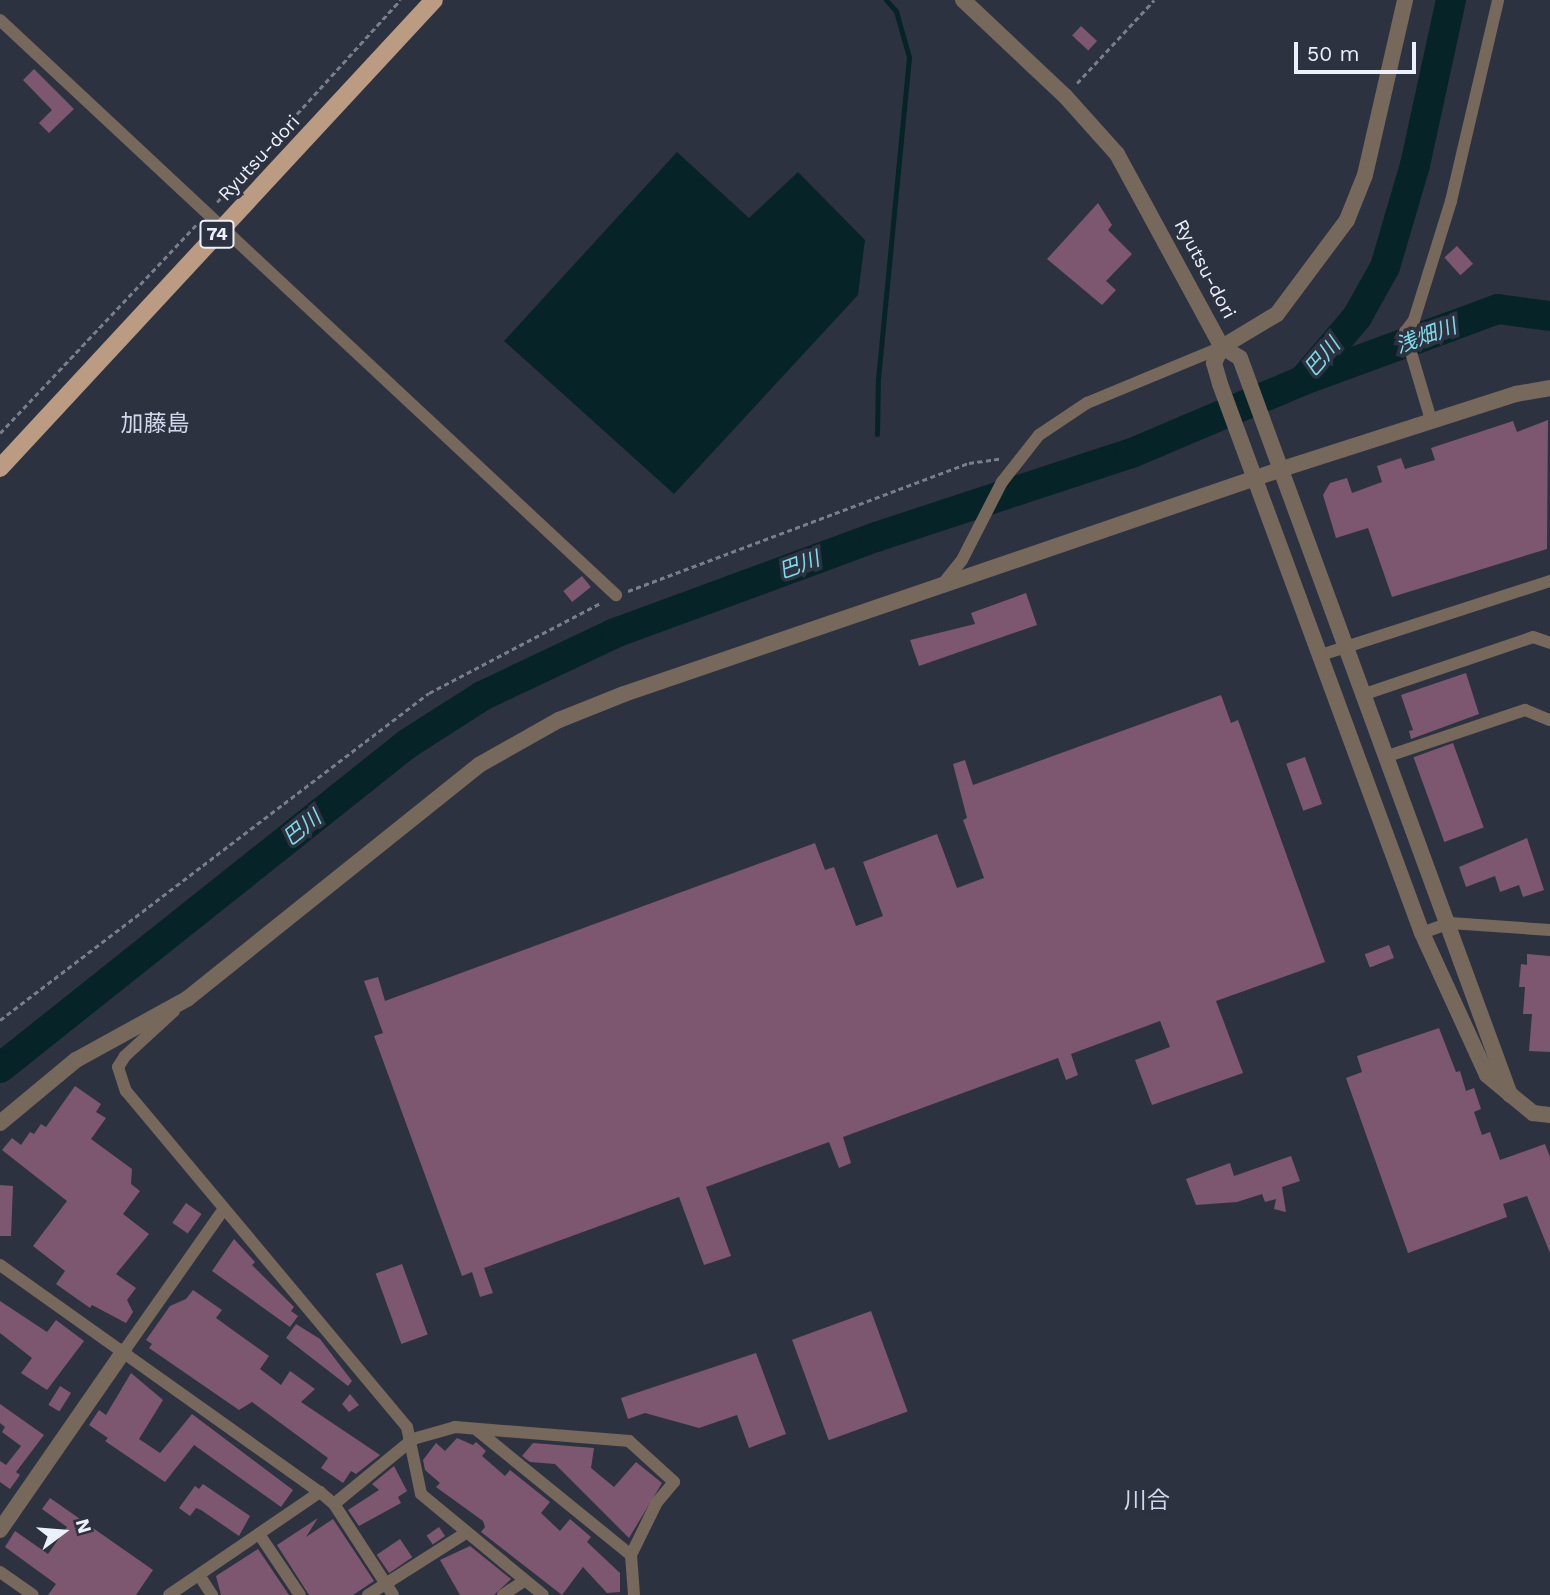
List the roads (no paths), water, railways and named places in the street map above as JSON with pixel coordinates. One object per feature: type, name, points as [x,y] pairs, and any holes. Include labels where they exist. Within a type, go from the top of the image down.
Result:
[{"type":"main road","name":"Ryutsu-dori","points":[[0,468],[434,0]]},
{"type":"street","name":"Ryutsu-dori","points":[[963,0],[1065,96],[1116,155],[1222,347],[1277,314],[1347,220],[1365,175],[1405,0]]},
{"type":"street","points":[[1431,420],[1405,332],[1414,320],[1451,201],[1498,0]]},
{"type":"street","points":[[0,20],[616,595]]},
{"type":"street","points":[[1222,347],[1240,358],[1246,373],[1450,923],[1511,1100]]},
{"type":"street","points":[[1222,347],[1214,363],[1220,384],[1422,933],[1487,1075],[1511,1100],[1533,1113],[1550,1115]]},
{"type":"street","points":[[940,587],[962,560],[1002,482],[1039,435],[1087,403],[1222,347]]},
{"type":"street","points":[[543,1595],[464,1534],[421,1494],[413,1473],[413,1439],[138,1107],[119,1076],[125,1056],[187,999],[479,765],[511,745],[624,694],[1282,469],[1431,420],[1550,388]]},
{"type":"street","points":[[1321,655],[1550,581]]},
{"type":"street","points":[[1365,694],[1533,637],[1550,643]]},
{"type":"street","points":[[1388,756],[1525,710],[1550,720]]},
{"type":"street","points":[[1422,933],[1450,923],[1550,930]]},
{"type":"street","points":[[0,1123],[76,1060],[187,999]]},
{"type":"street","points":[[0,1530],[223,1210]]},
{"type":"street","points":[[0,1265],[320,1492],[334,1504],[393,1595]]},
{"type":"street","points":[[334,1504],[413,1439],[456,1427],[629,1441],[674,1482],[657,1502],[631,1555],[634,1595]]},
{"type":"street","points":[[477,1430],[631,1555]]},
{"type":"street","points":[[169,1595],[320,1492]]},
{"type":"street","points":[[259,1534],[300,1595]]},
{"type":"street","points":[[368,1595],[464,1534]]},
{"type":"street","points":[[0,1572],[33,1595]]},
{"type":"street","points":[[199,1575],[212,1595]]},
{"type":"street","points":[[503,1595],[524,1581]]},
{"type":"waterway","points":[[877,434],[878,379],[909,57],[896,11],[886,0]]},
{"type":"waterway","name":"巴川","points":[[1306,377],[1357,317],[1385,267],[1415,165],[1451,0]]},
{"type":"waterway","name":"巴川","points":[[0,1068],[407,744],[482,696],[615,633],[876,537],[1132,453],[1304,380],[1498,309],[1550,316]]},
{"type":"district","name":"加藤島","points":[[155,424]]},
{"type":"district","name":"川合","points":[[1147,1501]]},
{"type":"water label","name":"浅畑川","points":[[1426,336]]}]
